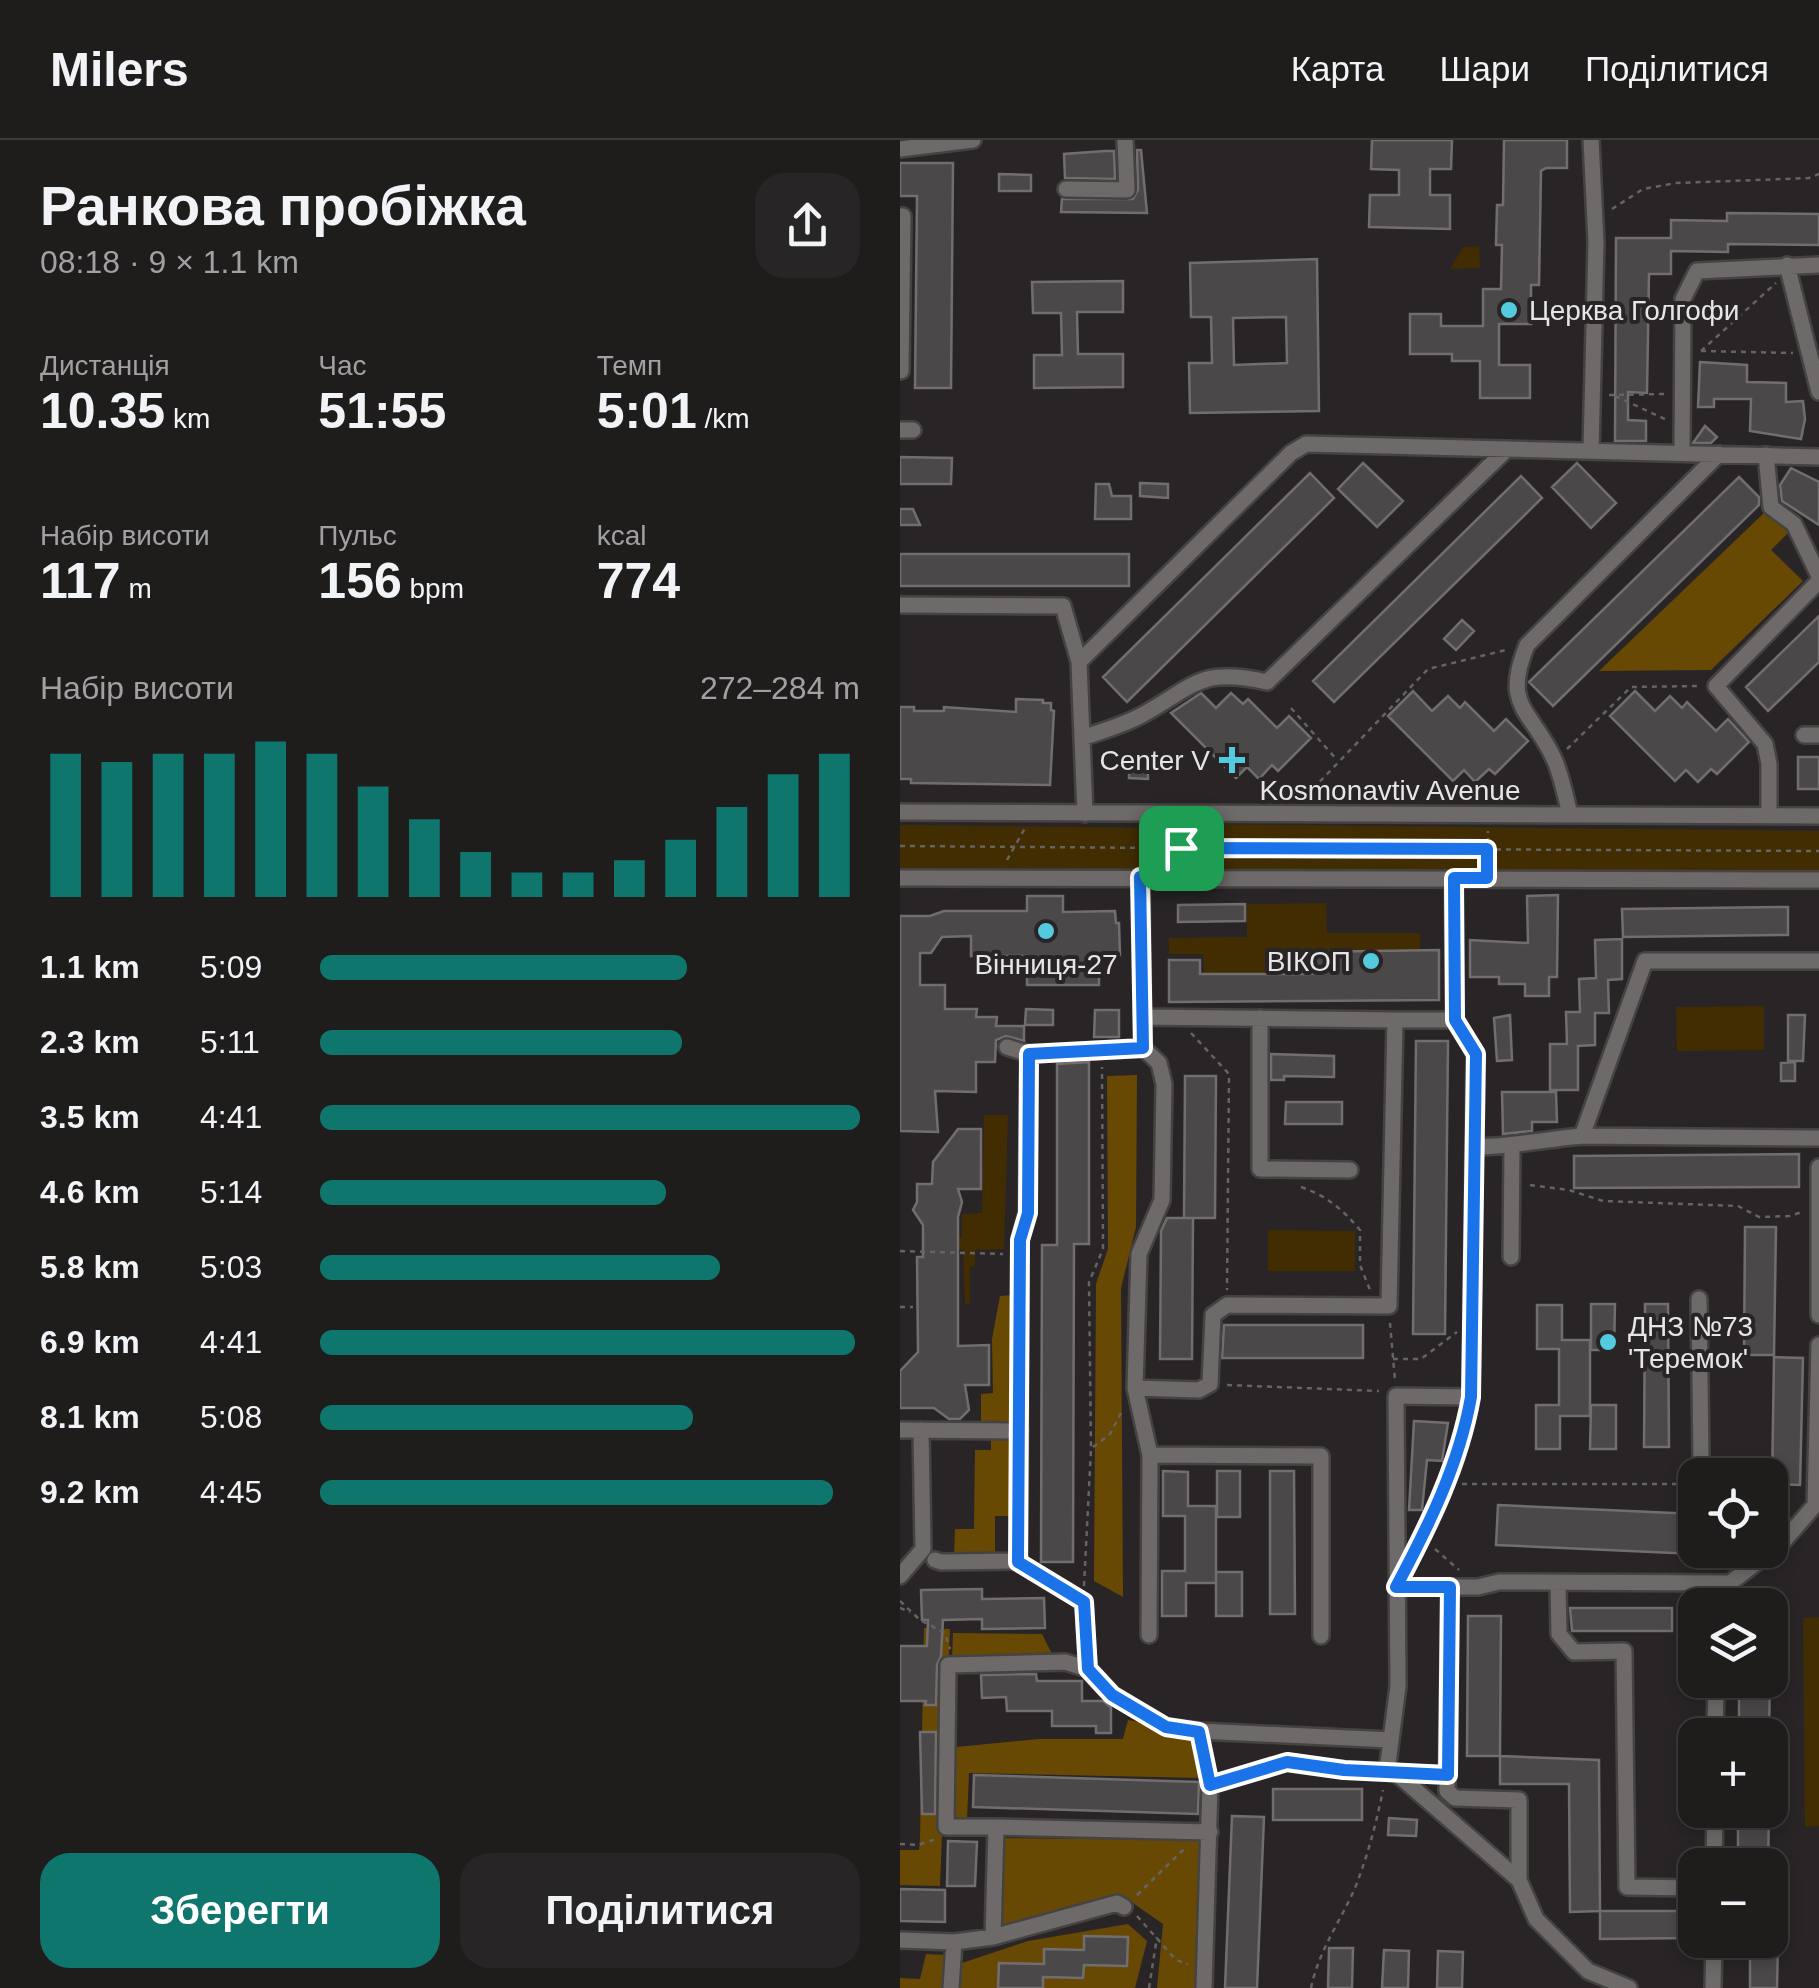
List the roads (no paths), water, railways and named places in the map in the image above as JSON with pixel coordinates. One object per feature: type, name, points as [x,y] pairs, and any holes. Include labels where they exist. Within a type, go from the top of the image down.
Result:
[{"type":"street","points":[[900,149],[972,140]]},
{"type":"street","points":[[1066,189],[1126,190],[1125,140]]},
{"type":"street","points":[[1591,140],[1596,219],[1591,451]]},
{"type":"street","points":[[900,216],[900,370]]},
{"type":"street","points":[[1682,453],[1683,300],[1697,271],[1819,265]]},
{"type":"street","points":[[1788,268],[1812,343],[1819,392]]},
{"type":"street","points":[[1079,662],[1290,453],[1306,444],[1819,457]]},
{"type":"street","points":[[1082,738],[1139,717],[1194,682],[1231,674],[1267,682],[1507,448]]},
{"type":"street","points":[[1570,816],[1555,762],[1519,703],[1517,669],[1527,645],[1719,454]]},
{"type":"street","points":[[1766,456],[1771,507],[1794,524],[1819,579],[1716,686],[1765,744],[1769,816]]},
{"type":"street","points":[[900,605],[1064,606],[1079,662],[1085,814]]},
{"type":"street","name":"Kosmonavtiv Avenue","points":[[900,812],[1819,816]]},
{"type":"street","points":[[1181,814],[1182,876]]},
{"type":"street","points":[[1140,877],[1143,1048],[1158,1063],[1164,1084],[1162,1200],[1139,1254],[1135,1388],[1150,1454],[1150,1635]]},
{"type":"street","points":[[900,878],[1819,880]]},
{"type":"street","points":[[1396,1587],[1464,1440],[1471,1397],[1476,1054],[1455,1020],[1454,878]]},
{"type":"street","points":[[1582,1136],[1645,962],[1819,961]]},
{"type":"street","points":[[1143,1017],[1455,1020]]},
{"type":"street","points":[[1260,1018],[1260,1170],[1350,1170]]},
{"type":"street","points":[[1135,1388],[1199,1390],[1210,1384],[1213,1315],[1227,1304],[1382,1306],[1395,1020]]},
{"type":"street","points":[[1007,1047],[1029,1054],[1143,1048]]},
{"type":"street","points":[[935,1560],[1018,1562],[1020,1254],[1028,1213],[1029,1054]]},
{"type":"street","points":[[1474,1147],[1512,1147],[1582,1136],[1819,1138]]},
{"type":"street","points":[[1511,1257],[1512,1147]]},
{"type":"street","points":[[1819,1167],[1819,1316]]},
{"type":"street","points":[[1700,1299],[1701,1458]]},
{"type":"street","points":[[1788,1530],[1802,1521],[1815,1504],[1819,1345]]},
{"type":"street","points":[[1391,1773],[1398,1686],[1396,1394],[1471,1397]]},
{"type":"street","points":[[900,1430],[1020,1431]]},
{"type":"street","points":[[900,1576],[922,1550],[922,1430]]},
{"type":"street","points":[[1150,1454],[1321,1456],[1321,1636]]},
{"type":"street","points":[[1802,1521],[1819,1526]]},
{"type":"street","points":[[1727,1588],[1745,1568]]},
{"type":"street","points":[[1396,1587],[1499,1582],[1730,1583]]},
{"type":"street","points":[[1558,1582],[1559,1634],[1574,1652],[1624,1651],[1627,1887],[1678,1888]]},
{"type":"street","points":[[1450,1587],[1447,1791],[1455,1798],[1519,1800],[1519,1880],[1536,1919],[1588,1970],[1629,1988]]},
{"type":"street","points":[[1084,1602],[1088,1669]]},
{"type":"street","points":[[1205,1832],[946,1826],[948,1665],[1065,1662],[1088,1669],[1112,1695],[1166,1727],[1199,1732],[1391,1740]]},
{"type":"street","points":[[1204,1988],[1205,1832],[1210,1785],[1287,1762],[1344,1770]]},
{"type":"street","points":[[1391,1773],[1448,1775]]},
{"type":"street","points":[[1391,1773],[1519,1880]]},
{"type":"street","points":[[993,1937],[996,1827]]},
{"type":"street","points":[[900,1940],[954,1942],[993,1937],[1117,1904],[1124,1907]]},
{"type":"street","points":[[951,1988],[954,1942]]},
{"type":"street","points":[[1713,1988],[1714,1958]]},
{"type":"place","name":"Церква Голгофи","points":[[1509,310]]},
{"type":"place","name":"Center V","points":[[1232,760]]},
{"type":"place","name":"Вінниця-27","points":[[1046,931]]},
{"type":"place","name":"ВІКОП","points":[[1371,961]]},
{"type":"place","name":"ДНЗ №73 'Теремок'","points":[[1608,1342]]}]
